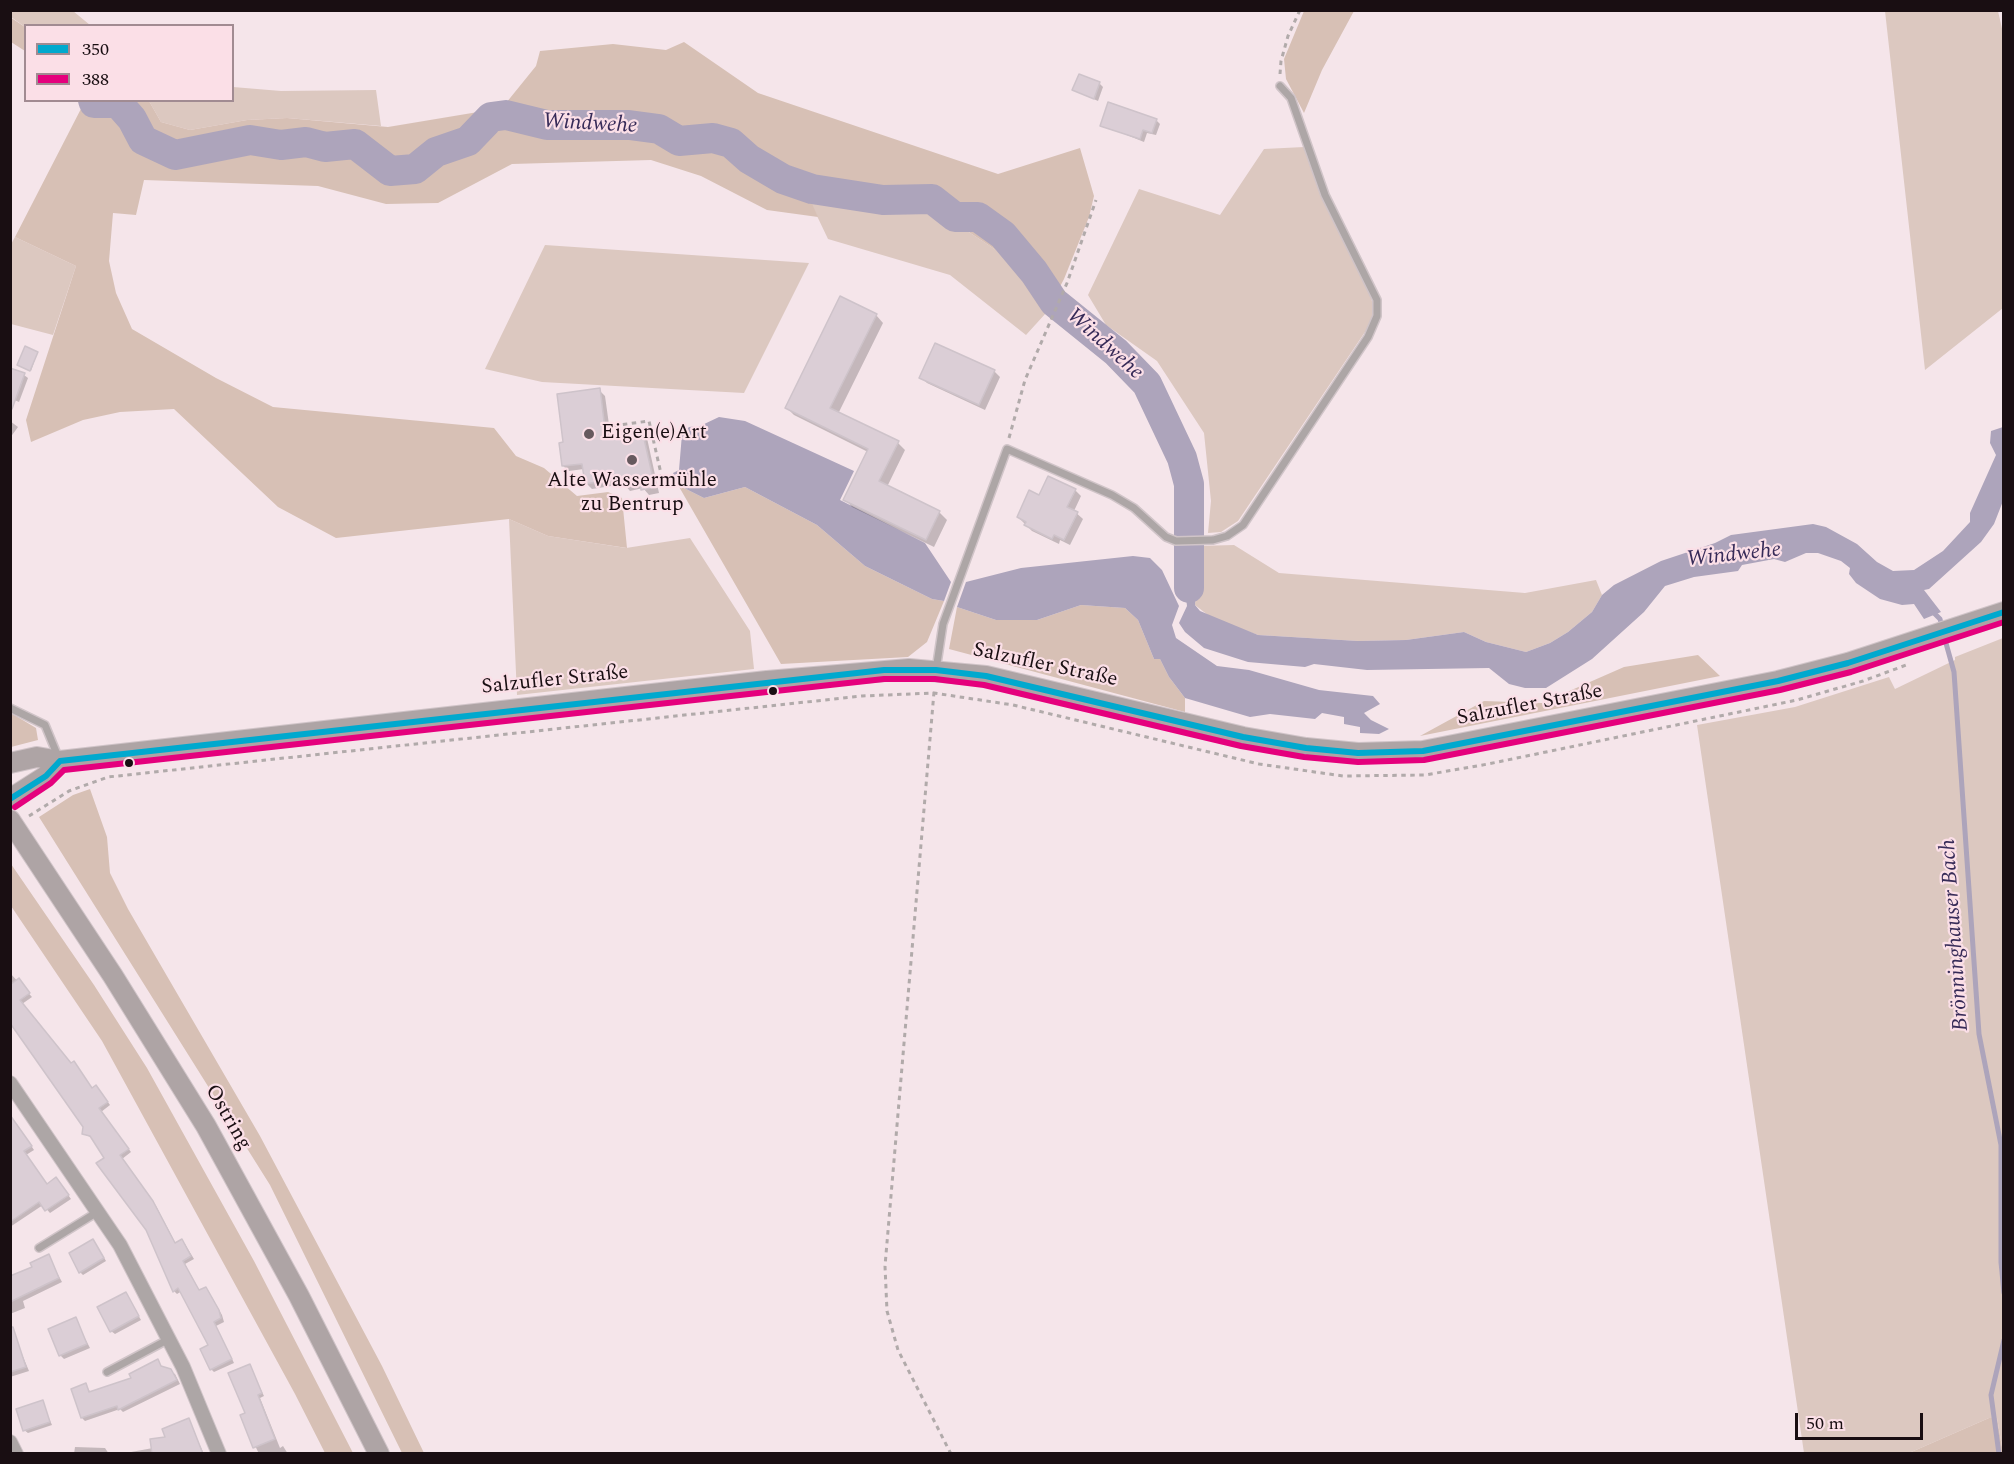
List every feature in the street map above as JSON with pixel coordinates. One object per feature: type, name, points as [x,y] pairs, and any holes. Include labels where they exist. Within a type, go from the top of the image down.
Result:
[{"type":"main road","name":"Salzufler Straße","points":[[10,763],[37,757],[60,761],[834,674],[936,670],[986,676],[1053,690],[1243,737],[1306,748],[1358,753],[1423,751],[1778,681],[1933,637],[2004,612]]},
{"type":"main road","points":[[10,799],[46,776],[60,761]]},
{"type":"main road","name":"Ostring","points":[[10,820],[113,976],[206,1126],[298,1296],[379,1454]]},
{"type":"street","points":[[10,1083],[99,1211],[169,1339],[194,1391],[219,1454]]},
{"type":"street","points":[[10,1442],[16,1454]]},
{"type":"lane","points":[[936,670],[943,624],[1007,449],[1112,495],[1134,508],[1166,537],[1176,541],[1212,540],[1227,536],[1243,525],[1368,337],[1377,316],[1377,300],[1325,195],[1291,98],[1280,86]]},
{"type":"lane","points":[[10,708],[45,725],[60,761]]},
{"type":"lane","points":[[39,1248],[99,1211]]},
{"type":"lane","points":[[107,1372],[169,1339]]},
{"type":"path","points":[[1280,86],[1281,61],[1300,10]]},
{"type":"path","points":[[1007,449],[1025,380],[1067,283],[1096,200]]},
{"type":"path","points":[[605,427],[649,421],[662,478]]},
{"type":"path","points":[[40,809],[77,787],[108,777],[862,696],[934,693],[1013,705],[1259,764],[1343,776],[1425,775],[1797,700],[1863,681],[1912,662]]},
{"type":"path","points":[[936,670],[885,1266],[887,1311],[898,1350],[951,1454]]},
{"type":"shaded area","points":[[11,11],[73,11],[89,24],[24,24],[24,26],[11,17]]},
{"type":"shaded area","points":[[1304,11],[1354,11],[1322,70],[1304,113],[1286,79],[1284,59]]},
{"type":"shaded area","points":[[1885,11],[1998,11],[2003,33],[2003,308],[1925,370]]},
{"type":"shaded area","points":[[10,17],[24,26],[24,50],[11,42]]},
{"type":"shaded area","points":[[684,42],[758,93],[998,174],[1080,148],[1094,196],[1089,217],[1064,279],[1046,313],[1014,262],[928,205],[831,201],[808,195],[818,217],[767,210],[701,176],[651,160],[512,164],[438,203],[386,204],[318,186],[144,180],[136,215],[113,213],[109,261],[116,293],[132,329],[216,378],[273,407],[494,428],[516,456],[544,468],[577,496],[608,492],[622,498],[627,548],[548,536],[509,519],[336,538],[278,507],[174,409],[120,412],[83,420],[31,442],[26,420],[76,266],[15,237],[84,102],[90,102],[95,111],[99,102],[150,102],[161,122],[190,130],[247,120],[287,118],[388,127],[502,108],[536,66],[540,51],[613,44],[666,50]]},
{"type":"shaded area","points":[[234,87],[281,91],[376,90],[381,126],[287,118],[247,120],[190,130],[161,122],[150,102],[234,102]]},
{"type":"shaded area","points":[[1304,147],[1327,209],[1371,297],[1374,311],[1371,323],[1238,521],[1221,532],[1208,533],[1211,501],[1204,433],[1157,361],[1106,325],[1088,295],[1139,189],[1220,215],[1264,149]]},
{"type":"shaded area","points":[[807,195],[831,201],[928,205],[1014,262],[1046,313],[1026,335],[950,275],[828,239]]},
{"type":"shaded area","points":[[15,237],[76,266],[53,335],[11,324],[10,246]]},
{"type":"shaded area","points":[[545,245],[809,263],[744,393],[542,382],[485,369]]},
{"type":"shaded area","points":[[678,485],[704,498],[745,487],[817,525],[865,566],[932,599],[944,601],[927,642],[908,657],[781,664]]},
{"type":"shaded area","points":[[509,519],[548,536],[626,548],[690,538],[750,631],[754,669],[517,695]]},
{"type":"shaded area","points":[[1234,545],[1279,573],[1525,593],[1596,580],[1602,595],[1592,612],[1568,632],[1550,643],[1526,652],[1486,642],[1464,632],[1406,640],[1358,641],[1258,635],[1213,619],[1195,605],[1198,546]]},
{"type":"shaded area","points":[[1081,605],[1125,608],[1138,620],[1154,659],[1160,659],[1169,677],[1185,698],[1185,712],[949,649],[957,607],[996,620],[1037,620]]},
{"type":"shaded area","points":[[2003,638],[2003,1452],[1997,1418],[1989,1418],[1909,1453],[1804,1453],[1697,725],[1795,707],[1889,677],[1895,689],[1955,660],[1955,657]]},
{"type":"shaded area","points":[[1698,655],[1720,676],[1420,736],[1484,701],[1542,703],[1624,667]]},
{"type":"shaded area","points":[[11,713],[36,728],[38,740],[11,747]]},
{"type":"shaded area","points":[[90,789],[107,837],[110,873],[128,909],[260,1136],[382,1366],[424,1453],[402,1453],[270,1185],[39,817],[73,795]]},
{"type":"shaded area","points":[[11,864],[94,985],[147,1068],[254,1261],[353,1453],[325,1453],[102,1041],[11,906]]},
{"type":"shaded area","points":[[1989,1418],[1997,1418],[2003,1453],[1909,1453]]},
{"type":"water","points":[[719,417],[745,421],[854,471],[840,500],[925,543],[951,582],[944,601],[932,599],[865,566],[817,525],[745,487],[704,498],[678,485],[673,473],[679,470],[682,434],[689,427],[700,426]]},
{"type":"water","points":[[2003,427],[2003,501],[1994,524],[1981,542],[1929,589],[1924,590],[1941,612],[1924,619],[1914,604],[1902,605],[1880,599],[1856,583],[1849,574],[1850,568],[1841,561],[1818,553],[1806,553],[1785,562],[1774,559],[1742,565],[1738,571],[1694,577],[1665,586],[1644,612],[1592,659],[1546,688],[1525,688],[1509,684],[1489,668],[1367,670],[1314,664],[1305,667],[1248,662],[1204,648],[1185,632],[1179,623],[1187,606],[1180,546],[1198,546],[1195,605],[1200,611],[1258,635],[1358,641],[1406,640],[1464,632],[1486,642],[1526,652],[1550,643],[1568,632],[1592,612],[1602,595],[1614,585],[1661,561],[1715,543],[1731,535],[1813,524],[1826,527],[1857,544],[1877,562],[1893,571],[1914,570],[1943,551],[1970,522],[1970,513],[1996,455],[1990,443],[1991,431]]},
{"type":"water","points":[[1133,556],[1150,558],[1162,570],[1179,606],[1172,625],[1176,638],[1217,666],[1249,670],[1319,690],[1373,696],[1380,704],[1364,713],[1371,720],[1389,729],[1379,734],[1360,733],[1360,727],[1344,724],[1344,717],[1322,713],[1315,719],[1270,714],[1250,717],[1185,698],[1169,677],[1160,659],[1154,659],[1138,620],[1125,608],[1081,605],[1037,620],[996,620],[957,607],[966,582],[1021,568]]},
{"type":"building","points":[[1079,74],[1100,82],[1094,99],[1072,90]]},
{"type":"building","points":[[1108,102],[1157,119],[1152,133],[1143,130],[1140,139],[1100,126]]},
{"type":"building","points":[[840,296],[877,314],[830,408],[899,441],[879,481],[940,511],[926,540],[843,500],[868,449],[785,408]]},
{"type":"building","points":[[935,343],[995,370],[979,405],[919,378]]},
{"type":"building","points":[[25,346],[38,352],[30,371],[17,365]]},
{"type":"building","points":[[10,368],[25,373],[12,409],[10,409]]},
{"type":"building","points":[[600,388],[606,438],[642,430],[655,487],[641,490],[640,482],[623,486],[621,478],[585,484],[582,464],[562,466],[559,443],[563,442],[557,394]]},
{"type":"building","points":[[1048,476],[1076,489],[1067,507],[1078,512],[1064,540],[1054,535],[1052,539],[1024,525],[1026,522],[1017,517],[1029,490],[1039,495]]},
{"type":"building","points":[[19,978],[30,993],[20,1000],[71,1063],[74,1061],[92,1088],[96,1085],[108,1102],[99,1108],[129,1149],[120,1155],[153,1201],[175,1243],[182,1239],[191,1256],[183,1261],[199,1290],[206,1287],[219,1310],[221,1318],[214,1322],[232,1359],[210,1370],[200,1349],[208,1345],[178,1288],[173,1292],[146,1230],[96,1163],[104,1158],[90,1136],[82,1134],[83,1127],[10,1023],[10,985]]},
{"type":"building","points":[[10,1115],[32,1146],[24,1151],[47,1184],[56,1177],[69,1195],[45,1211],[39,1202],[10,1222]]},
{"type":"building","points":[[93,1239],[104,1258],[79,1273],[69,1253]]},
{"type":"building","points":[[49,1254],[59,1278],[10,1302],[10,1276],[32,1267],[30,1263]]},
{"type":"building","points":[[126,1292],[139,1316],[110,1332],[97,1307]]},
{"type":"building","points":[[76,1317],[87,1344],[59,1356],[48,1329]]},
{"type":"building","points":[[10,1327],[13,1327],[26,1367],[10,1372]]},
{"type":"building","points":[[158,1359],[161,1366],[171,1369],[177,1380],[118,1410],[117,1406],[81,1418],[71,1389],[86,1383],[89,1392],[131,1378],[129,1374]]},
{"type":"building","points":[[250,1364],[262,1393],[258,1395],[275,1439],[253,1448],[240,1415],[245,1413],[228,1373]]},
{"type":"building","points":[[43,1400],[50,1422],[23,1431],[16,1409]]},
{"type":"building","points":[[189,1418],[203,1454],[152,1454],[150,1439],[165,1437],[162,1429]]},
{"type":"waterway","name":"Windwehe","points":[[94,102],[118,103],[132,119],[143,140],[175,155],[250,140],[281,145],[306,142],[325,147],[355,144],[390,171],[415,169],[436,152],[468,141],[491,117],[506,115],[547,125],[629,125],[659,129],[679,141],[713,138],[731,143],[749,159],[783,179],[812,189],[883,200],[932,199],[955,217],[978,217],[1003,235],[1034,272],[1054,302],[1116,352],[1147,384],[1182,458],[1189,484],[1189,588]]},
{"type":"waterway","name":"Brönninghauser Bach","points":[[1931,610],[1940,619],[1942,627]]},
{"type":"waterway","name":"Brönninghauser Bach","points":[[1944,636],[1954,672],[1979,1034],[2001,1145],[2001,1262],[2004,1293]]},
{"type":"waterway","name":"Brönninghauser Bach","points":[[1999,1454],[1991,1395],[2004,1340]]},
{"type":"transit line","name":"350","points":[[10,799],[46,776],[60,761],[884,670],[936,670],[986,676],[1243,737],[1306,748],[1358,753],[1423,751],[1778,681],[1848,663],[2004,612]]},
{"type":"transit line","name":"388","points":[[15,807],[51,783],[64,770],[884,679],[935,679],[984,685],[1241,746],[1304,757],[1358,762],[1424,760],[1780,690],[1851,672],[2004,622]]},
{"type":"place","name":"Eigen(e)Art","points":[[589,434]]},
{"type":"place","name":"Alte Wassermühle zu Bentrup","points":[[632,460]]}]
